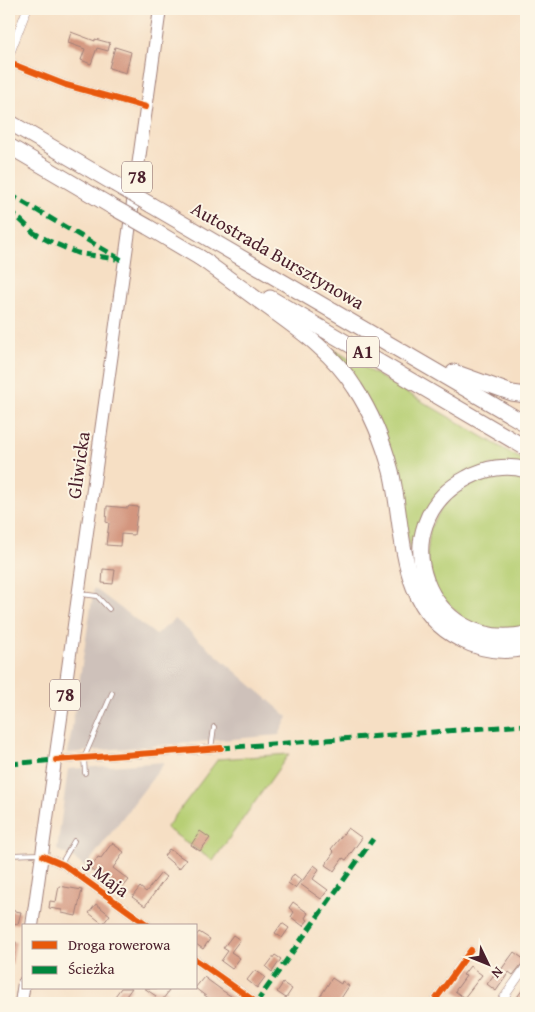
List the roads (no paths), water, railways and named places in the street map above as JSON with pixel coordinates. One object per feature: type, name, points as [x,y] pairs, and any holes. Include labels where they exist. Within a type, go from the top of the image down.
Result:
[{"type":"highway","name":"Autostrada Bursztynowa","points":[[9,122],[526,424]]},
{"type":"highway","name":"A1","points":[[9,146],[526,448]]},
{"type":"highway","points":[[199,257],[303,333],[339,367],[354,386],[370,414],[383,443],[391,474],[407,565],[413,586],[423,606],[436,622],[452,635],[472,645],[491,650],[526,648]]},
{"type":"highway","points":[[398,349],[476,382],[512,394],[526,395]]},
{"type":"highway","points":[[526,470],[497,468],[476,473],[455,484],[438,500],[428,519],[422,540],[421,563],[426,582],[434,598],[446,613],[460,624],[477,632],[496,636],[513,637],[526,634]]},
{"type":"main road","name":"Gliwicka","points":[[32,924],[160,9]]},
{"type":"main road","points":[[21,1003],[23,990]]},
{"type":"street","points":[[27,9],[9,57],[15,65],[66,85],[146,107]]},
{"type":"street","points":[[56,760],[221,748]]},
{"type":"street","name":"3 Maja","points":[[43,856],[61,864],[146,924]]},
{"type":"street","points":[[433,1003],[470,950]]},
{"type":"street","points":[[198,961],[257,1003]]},
{"type":"street","points":[[500,1003],[526,966]]},
{"type":"lane","points":[[79,594],[97,596],[108,608]]},
{"type":"lane","points":[[85,773],[84,758],[112,693]]},
{"type":"lane","points":[[211,749],[214,727]]},
{"type":"lane","points":[[61,864],[74,841]]},
{"type":"lane","points":[[9,855],[35,853],[43,856]]}]
